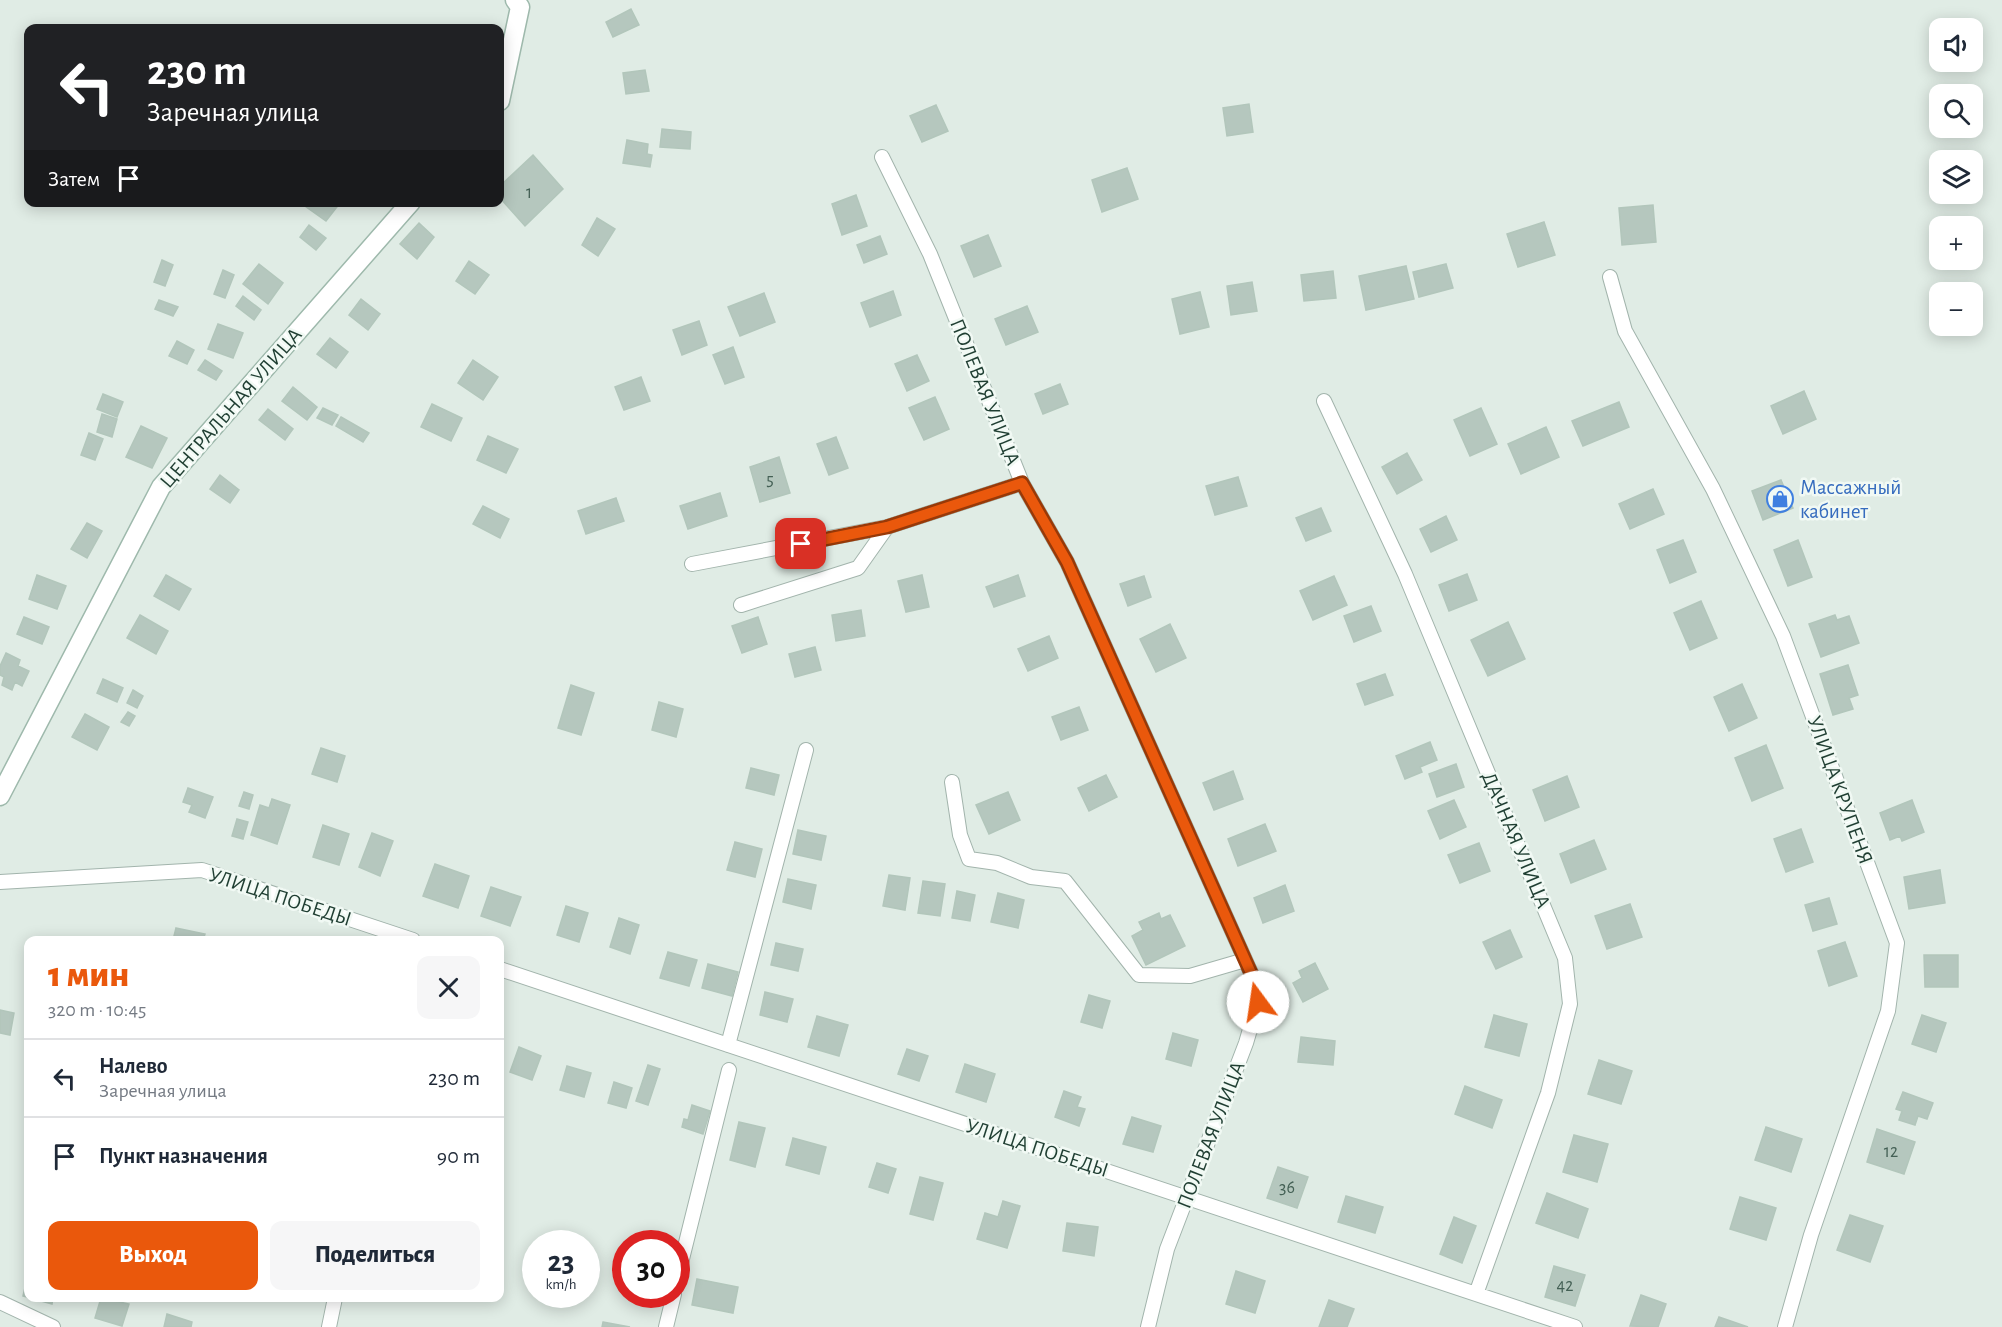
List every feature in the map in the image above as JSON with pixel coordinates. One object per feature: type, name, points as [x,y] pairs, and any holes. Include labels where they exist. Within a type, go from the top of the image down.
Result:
[{"type":"street","points":[[504,78],[517,3]]},
{"type":"street","name":"ПОЛЕВАЯ УЛИЦА","points":[[882,157],[930,254],[1022,483],[1067,562],[1255,982],[1258,1002],[1246,1043],[1167,1249],[1148,1327]]},
{"type":"street","name":"ЦЕНТРАЛЬНАЯ УЛИЦА","points":[[0,796],[161,487],[407,207]]},
{"type":"street","name":"УЛИЦА КРУПЕНЯ","points":[[1610,277],[1625,331],[1713,489],[1783,636],[1897,943],[1888,1011],[1811,1234],[1785,1327]]},
{"type":"street","name":"ДАЧНАЯ УЛИЦА","points":[[1324,401],[1405,574],[1565,958],[1570,1004],[1548,1093],[1476,1294]]},
{"type":"street","points":[[692,564],[887,527],[1022,483]]},
{"type":"street","points":[[741,605],[858,568],[887,527]]},
{"type":"street","points":[[728,1045],[806,750]]},
{"type":"street","points":[[952,782],[960,835],[969,859],[998,863],[1031,877],[1065,881],[1139,975],[1190,976],[1245,960]]},
{"type":"street","name":"УЛИЦА ПОБЕДЫ","points":[[0,882],[202,870],[401,936]]},
{"type":"street","name":"УЛИЦА ПОБЕДЫ","points":[[504,970],[1575,1327]]},
{"type":"street","points":[[689,1230],[729,1070]]},
{"type":"street","points":[[0,1302],[53,1327]]},
{"type":"street","points":[[329,1327],[334,1302]]},
{"type":"street","points":[[666,1327],[671,1308]]},
{"type":"building","points":[[631,9],[639,25],[613,37],[606,22]]},
{"type":"building","points":[[645,70],[649,91],[626,94],[623,73]]},
{"type":"building","points":[[1249,104],[1253,132],[1227,136],[1223,108]]},
{"type":"building","points":[[936,105],[948,131],[922,142],[910,116]]},
{"type":"building","points":[[662,129],[691,132],[690,149],[660,147]]},
{"type":"building","points":[[627,140],[648,144],[647,154],[652,155],[650,167],[623,163]]},
{"type":"building","points":[[533,155],[563,189],[525,226],[504,202],[504,182]]},
{"type":"building","points":[[1127,168],[1138,199],[1102,212],[1092,180]]},
{"type":"building","points":[[856,195],[867,226],[842,235],[832,204]]},
{"type":"building","points":[[1653,205],[1656,242],[1622,245],[1619,208]]},
{"type":"building","points":[[306,207],[337,207],[326,221]]},
{"type":"building","points":[[597,218],[615,229],[598,256],[582,245]]},
{"type":"building","points":[[1544,222],[1555,255],[1518,267],[1507,234]]},
{"type":"building","points":[[419,223],[434,237],[417,259],[400,244]]},
{"type":"building","points":[[309,225],[326,238],[316,250],[300,237]]},
{"type":"building","points":[[988,235],[1001,266],[974,277],[961,246]]},
{"type":"building","points":[[880,236],[887,254],[864,263],[857,245]]},
{"type":"building","points":[[162,260],[173,265],[165,286],[154,282]]},
{"type":"building","points":[[469,261],[489,275],[475,294],[456,281]]},
{"type":"building","points":[[259,264],[283,283],[268,304],[243,284]]},
{"type":"building","points":[[1446,264],[1453,288],[1419,297],[1413,272]]},
{"type":"building","points":[[1406,266],[1414,299],[1366,310],[1359,276]]},
{"type":"building","points":[[223,270],[234,275],[225,298],[214,294]]},
{"type":"building","points":[[1333,271],[1336,298],[1304,301],[1301,275]]},
{"type":"building","points":[[1252,282],[1257,311],[1231,315],[1227,286]]},
{"type":"building","points":[[893,291],[901,315],[870,327],[861,303]]},
{"type":"building","points":[[1200,292],[1209,327],[1180,334],[1172,299]]},
{"type":"building","points":[[764,293],[775,322],[740,336],[728,307]]},
{"type":"building","points":[[243,296],[261,310],[254,320],[236,306]]},
{"type":"building","points":[[361,299],[380,314],[368,330],[349,315]]},
{"type":"building","points":[[159,300],[178,307],[173,316],[155,309]]},
{"type":"building","points":[[1027,306],[1038,332],[1006,345],[995,319]]},
{"type":"building","points":[[699,321],[707,345],[682,355],[673,330]]},
{"type":"building","points":[[218,324],[243,333],[233,358],[208,349]]},
{"type":"building","points":[[330,338],[348,352],[336,368],[317,354]]},
{"type":"building","points":[[177,341],[194,350],[187,364],[169,356]]},
{"type":"building","points":[[733,347],[744,377],[725,384],[713,355]]},
{"type":"building","points":[[917,355],[929,381],[907,391],[895,364]]},
{"type":"building","points":[[205,360],[222,371],[216,380],[198,370]]},
{"type":"building","points":[[473,360],[498,377],[483,400],[458,383]]},
{"type":"building","points":[[641,377],[650,401],[624,410],[615,387]]},
{"type":"building","points":[[1060,384],[1068,404],[1043,414],[1035,394]]},
{"type":"building","points":[[293,387],[317,407],[307,420],[282,401]]},
{"type":"building","points":[[1804,391],[1816,419],[1783,434],[1771,406]]},
{"type":"building","points":[[103,394],[123,402],[117,417],[97,409]]},
{"type":"building","points":[[935,397],[949,429],[924,440],[909,408]]},
{"type":"building","points":[[1619,402],[1629,427],[1583,446],[1572,421]]},
{"type":"building","points":[[432,404],[462,418],[451,441],[421,427]]},
{"type":"building","points":[[323,408],[338,415],[332,425],[317,418]]},
{"type":"building","points":[[1481,408],[1497,444],[1470,456],[1454,420]]},
{"type":"building","points":[[268,409],[293,429],[285,440],[259,420]]},
{"type":"building","points":[[102,414],[117,419],[112,437],[97,432]]},
{"type":"building","points":[[341,417],[369,433],[363,442],[336,426]]},
{"type":"building","points":[[141,426],[167,438],[152,468],[126,457]]},
{"type":"building","points":[[1546,427],[1559,457],[1521,474],[1508,444]]},
{"type":"building","points":[[89,433],[103,439],[95,460],[81,455]]},
{"type":"building","points":[[488,436],[518,449],[506,473],[477,460]]},
{"type":"building","points":[[836,437],[848,468],[829,475],[817,444]]},
{"type":"building","points":[[1407,453],[1422,480],[1397,494],[1382,467]]},
{"type":"building","points":[[779,457],[790,493],[760,502],[750,467]]},
{"type":"building","points":[[220,475],[239,490],[230,503],[210,489]]},
{"type":"building","points":[[1238,477],[1247,506],[1215,515],[1206,486]]},
{"type":"building","points":[[1781,480],[1793,508],[1763,520],[1752,491]]},
{"type":"building","points":[[1653,489],[1664,514],[1630,529],[1619,504]]},
{"type":"building","points":[[720,493],[727,516],[688,529],[680,506]]},
{"type":"building","points":[[616,498],[624,521],[586,534],[578,511]]},
{"type":"building","points":[[483,506],[509,519],[500,538],[473,524]]},
{"type":"building","points":[[1321,508],[1331,531],[1306,541],[1296,518]]},
{"type":"building","points":[[1446,516],[1457,540],[1431,552],[1420,529]]},
{"type":"building","points":[[87,523],[102,531],[87,558],[71,549]]},
{"type":"building","points":[[1683,540],[1696,572],[1670,583],[1657,550]]},
{"type":"building","points":[[1798,540],[1812,577],[1788,586],[1774,550]]},
{"type":"building","points":[[1467,574],[1477,600],[1449,611],[1439,585]]},
{"type":"building","points":[[37,575],[66,586],[57,609],[29,599]]},
{"type":"building","points":[[166,575],[191,589],[179,610],[154,596]]},
{"type":"building","points":[[922,575],[929,607],[906,612],[898,581]]},
{"type":"building","points":[[1018,575],[1025,596],[994,607],[986,587]]},
{"type":"building","points":[[1144,576],[1151,597],[1128,606],[1120,584]]},
{"type":"building","points":[[1334,576],[1347,605],[1313,620],[1300,591]]},
{"type":"building","points":[[1701,601],[1717,638],[1690,650],[1674,613]]},
{"type":"building","points":[[1371,606],[1381,631],[1354,642],[1344,616]]},
{"type":"building","points":[[861,610],[865,636],[836,641],[832,615]]},
{"type":"building","points":[[140,615],[168,631],[156,654],[127,638]]},
{"type":"building","points":[[1835,615],[1837,620],[1849,616],[1859,643],[1821,657],[1809,624]]},
{"type":"building","points":[[24,617],[49,627],[42,644],[17,634]]},
{"type":"building","points":[[758,617],[767,644],[742,653],[732,626]]},
{"type":"building","points":[[1508,622],[1525,659],[1488,676],[1471,640]]},
{"type":"building","points":[[1170,624],[1186,658],[1156,672],[1140,639]]},
{"type":"building","points":[[1049,636],[1058,658],[1028,671],[1018,649]]},
{"type":"building","points":[[815,647],[821,670],[795,677],[789,654]]},
{"type":"building","points":[[6,653],[20,660],[18,666],[29,671],[22,686],[15,682],[12,690],[2,685],[4,677],[0,675],[0,666]]},
{"type":"building","points":[[1848,665],[1858,695],[1849,698],[1853,709],[1833,715],[1820,674]]},
{"type":"building","points":[[1385,674],[1393,695],[1365,705],[1357,684]]},
{"type":"building","points":[[103,679],[123,688],[117,702],[97,693]]},
{"type":"building","points":[[1742,684],[1757,718],[1729,731],[1714,697]]},
{"type":"building","points":[[571,685],[594,693],[581,735],[558,728]]},
{"type":"building","points":[[133,690],[143,696],[137,708],[127,703]]},
{"type":"building","points":[[659,702],[683,709],[676,737],[652,730]]},
{"type":"building","points":[[1079,707],[1088,730],[1061,740],[1052,717]]},
{"type":"building","points":[[128,712],[135,716],[129,726],[121,722]]},
{"type":"building","points":[[85,714],[109,727],[97,750],[72,737]]},
{"type":"building","points":[[1430,742],[1437,760],[1420,767],[1422,772],[1405,779],[1396,756]]},
{"type":"building","points":[[1766,745],[1783,788],[1752,801],[1735,758]]},
{"type":"building","points":[[321,748],[345,756],[337,782],[312,774]]},
{"type":"building","points":[[1456,764],[1464,787],[1437,797],[1429,774]]},
{"type":"building","points":[[751,768],[779,775],[774,795],[746,788]]},
{"type":"building","points":[[1233,771],[1243,799],[1214,810],[1203,783]]},
{"type":"building","points":[[1106,775],[1117,797],[1089,811],[1078,788]]},
{"type":"building","points":[[1567,776],[1579,807],[1545,821],[1533,790]]},
{"type":"building","points":[[188,788],[213,797],[205,818],[189,812],[192,805],[183,802]]},
{"type":"building","points":[[244,792],[253,795],[249,809],[239,806]]},
{"type":"building","points":[[1008,792],[1020,820],[989,834],[976,805]]},
{"type":"building","points":[[272,799],[290,805],[277,844],[251,835],[260,805],[269,808]]},
{"type":"building","points":[[1454,800],[1466,827],[1440,839],[1428,811]]},
{"type":"building","points":[[1912,800],[1924,832],[1902,841],[1900,836],[1890,840],[1880,813]]},
{"type":"building","points":[[237,819],[248,822],[243,839],[232,836]]},
{"type":"building","points":[[1265,824],[1276,851],[1238,866],[1228,839]]},
{"type":"building","points":[[323,825],[349,834],[339,865],[313,857]]},
{"type":"building","points":[[1801,829],[1813,862],[1786,872],[1774,839]]},
{"type":"building","points":[[798,830],[826,836],[821,860],[793,854]]},
{"type":"building","points":[[372,833],[393,841],[380,876],[359,867]]},
{"type":"building","points":[[1594,840],[1606,869],[1571,883],[1560,854]]},
{"type":"building","points":[[735,842],[762,849],[755,877],[727,870]]},
{"type":"building","points":[[1479,843],[1490,871],[1460,883],[1448,855]]},
{"type":"building","points":[[435,864],[469,876],[458,908],[423,896]]},
{"type":"building","points":[[1940,870],[1945,903],[1909,909],[1904,877]]},
{"type":"building","points":[[889,875],[910,878],[905,910],[883,906]]},
{"type":"building","points":[[788,879],[816,885],[811,909],[783,902]]},
{"type":"building","points":[[923,881],[945,884],[940,916],[918,913]]},
{"type":"building","points":[[1285,885],[1294,911],[1263,923],[1254,898]]},
{"type":"building","points":[[491,887],[521,897],[510,926],[481,916]]},
{"type":"building","points":[[957,891],[975,895],[970,921],[952,918]]},
{"type":"building","points":[[998,893],[1024,900],[1018,928],[991,922]]},
{"type":"building","points":[[1829,898],[1837,924],[1813,931],[1805,905]]},
{"type":"building","points":[[1630,904],[1642,937],[1607,949],[1595,916]]},
{"type":"building","points":[[566,906],[588,913],[579,942],[557,935]]},
{"type":"building","points":[[1159,913],[1161,919],[1170,915],[1185,946],[1146,965],[1132,936],[1143,930],[1139,922]]},
{"type":"building","points":[[619,918],[639,925],[630,954],[610,947]]},
{"type":"building","points":[[176,928],[205,934],[204,936],[174,936]]},
{"type":"building","points":[[1510,930],[1522,957],[1496,969],[1483,942]]},
{"type":"building","points":[[1845,942],[1857,976],[1829,986],[1818,951]]},
{"type":"building","points":[[776,943],[803,949],[798,971],[771,965]]},
{"type":"building","points":[[668,952],[697,960],[689,986],[660,978]]},
{"type":"building","points":[[1924,955],[1958,955],[1958,987],[1925,987]]},
{"type":"building","points":[[1315,963],[1328,989],[1303,1002],[1293,983],[1302,978],[1299,971]]},
{"type":"building","points":[[708,964],[738,972],[732,996],[702,988]]},
{"type":"building","points":[[765,992],[793,999],[787,1022],[760,1015]]},
{"type":"building","points":[[1089,995],[1110,1001],[1102,1028],[1081,1022]]},
{"type":"building","points":[[0,1010],[14,1013],[10,1035],[0,1033]]},
{"type":"building","points":[[1494,1015],[1527,1024],[1519,1056],[1485,1047]]},
{"type":"building","points":[[1922,1015],[1946,1023],[1936,1052],[1912,1044]]},
{"type":"building","points":[[817,1016],[848,1025],[839,1056],[808,1047]]},
{"type":"building","points":[[1173,1033],[1198,1040],[1191,1066],[1166,1059]]},
{"type":"building","points":[[1301,1037],[1335,1041],[1333,1065],[1298,1062]]},
{"type":"building","points":[[519,1047],[541,1056],[532,1080],[510,1072]]},
{"type":"building","points":[[907,1049],[928,1056],[919,1081],[898,1074]]},
{"type":"building","points":[[1599,1060],[1632,1071],[1621,1104],[1588,1094]]},
{"type":"building","points":[[965,1064],[995,1074],[986,1102],[956,1092]]},
{"type":"building","points":[[648,1065],[660,1069],[648,1105],[636,1101]]},
{"type":"building","points":[[567,1066],[591,1073],[584,1097],[560,1090]]},
{"type":"building","points":[[614,1082],[632,1088],[626,1108],[608,1103]]},
{"type":"building","points":[[1465,1086],[1502,1100],[1492,1128],[1455,1114]]},
{"type":"building","points":[[1064,1091],[1081,1097],[1077,1107],[1085,1109],[1079,1126],[1055,1117]]},
{"type":"building","points":[[1903,1092],[1933,1103],[1927,1119],[1918,1116],[1915,1125],[1899,1120],[1902,1111],[1896,1109]]},
{"type":"building","points":[[692,1105],[710,1111],[703,1134],[682,1127],[684,1119],[688,1120]]},
{"type":"building","points":[[1132,1117],[1161,1126],[1153,1152],[1123,1144]]},
{"type":"building","points":[[739,1122],[765,1128],[755,1167],[730,1160]]},
{"type":"building","points":[[1766,1127],[1802,1139],[1791,1172],[1755,1160]]},
{"type":"building","points":[[1877,1129],[1915,1142],[1904,1174],[1867,1162]]},
{"type":"building","points":[[1574,1135],[1608,1144],[1597,1182],[1563,1172]]},
{"type":"building","points":[[793,1138],[826,1147],[819,1174],[786,1165]]},
{"type":"building","points":[[877,1163],[896,1169],[888,1193],[869,1187]]},
{"type":"building","points":[[1278,1167],[1308,1177],[1297,1208],[1267,1198]]},
{"type":"building","points":[[920,1177],[943,1183],[933,1220],[910,1214]]},
{"type":"building","points":[[1547,1193],[1588,1209],[1578,1238],[1536,1223]]},
{"type":"building","points":[[1346,1196],[1383,1207],[1375,1233],[1338,1222]]},
{"type":"building","points":[[1740,1197],[1776,1208],[1766,1240],[1730,1229]]},
{"type":"building","points":[[1003,1201],[1020,1206],[1007,1248],[977,1239],[985,1213],[998,1217]]},
{"type":"building","points":[[1850,1215],[1883,1226],[1870,1262],[1837,1250]]},
{"type":"building","points":[[1454,1217],[1476,1226],[1462,1263],[1440,1254]]},
{"type":"building","points":[[1067,1223],[1098,1227],[1094,1256],[1063,1251]]},
{"type":"building","points":[[1554,1266],[1585,1275],[1575,1306],[1545,1297]]},
{"type":"building","points":[[1236,1271],[1265,1281],[1255,1313],[1226,1304]]},
{"type":"building","points":[[697,1279],[738,1287],[733,1313],[692,1305]]},
{"type":"building","points":[[1641,1295],[1666,1304],[1658,1327],[1630,1326]]},
{"type":"building","points":[[1329,1300],[1354,1309],[1347,1327],[1319,1327]]},
{"type":"building","points":[[100,1302],[129,1304],[122,1326],[95,1318]]},
{"type":"building","points":[[167,1314],[192,1322],[191,1327],[164,1327]]},
{"type":"building","points":[[1719,1317],[1748,1327],[1715,1327]]},
{"type":"building","points":[[603,1322],[630,1327],[602,1327]]},
{"type":"place","name":"Массажный кабинет","points":[[1780,499]]},
{"type":"route","points":[[801,544],[887,527],[1022,483],[1067,562],[1255,982],[1258,1002]]}]
